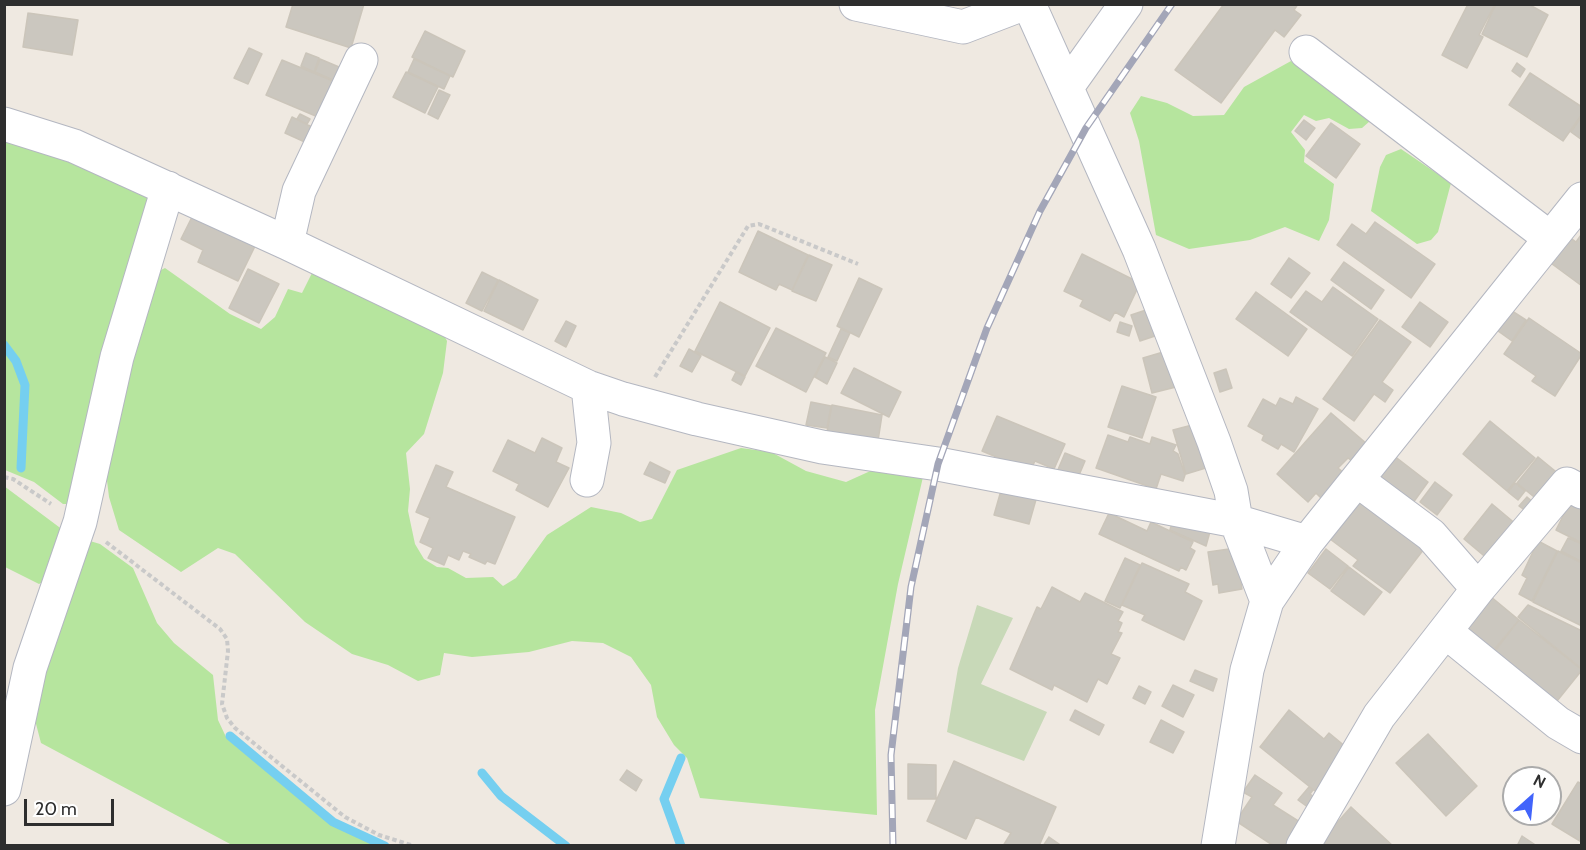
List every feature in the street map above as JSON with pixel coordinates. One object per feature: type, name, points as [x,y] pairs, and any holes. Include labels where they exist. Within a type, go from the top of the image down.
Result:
[{"type":"street","points":[[856,4],[963,27],[1023,4]]},
{"type":"street","points":[[1029,4],[1144,260],[1214,442],[1231,491],[1236,520],[1268,601]]},
{"type":"street","points":[[1067,87],[1126,4]]},
{"type":"street","points":[[1306,52],[1550,238]]},
{"type":"street","points":[[287,243],[299,191],[361,60]]},
{"type":"street","points":[[4,124],[74,146],[168,188],[588,387],[639,403],[822,447],[938,464],[1236,520],[1307,542]]},
{"type":"street","points":[[4,789],[30,668],[80,522],[117,357],[168,188]]},
{"type":"street","points":[[1224,843],[1247,670],[1268,601],[1307,542],[1581,199]]},
{"type":"street","points":[[587,480],[594,443],[588,387]]},
{"type":"street","points":[[1357,480],[1431,535],[1478,589]]},
{"type":"street","points":[[1303,846],[1379,716],[1478,589],[1568,484],[1581,492]]},
{"type":"street","points":[[1446,632],[1558,723],[1581,736]]},
{"type":"path","points":[[639,403],[748,226],[759,224],[858,264]]},
{"type":"path","points":[[4,477],[13,479],[80,522],[220,629],[227,639],[228,651],[222,704],[227,718],[236,728],[345,817],[379,835],[414,846]]},
{"type":"green space","points":[[1291,61],[1370,121],[1362,128],[1349,129],[1329,118],[1316,121],[1304,115],[1291,132],[1305,150],[1304,162],[1334,184],[1329,220],[1319,241],[1285,227],[1250,240],[1189,249],[1156,235],[1139,141],[1130,113],[1141,96],[1167,103],[1193,116],[1224,115],[1244,87]]},
{"type":"green space","points":[[4,135],[159,193],[69,504],[63,504],[34,482],[5,470]]},
{"type":"green space","points":[[1401,149],[1451,183],[1438,232],[1431,240],[1417,244],[1371,211],[1380,167],[1386,155]]},
{"type":"green space","points":[[316,265],[437,322],[447,341],[443,373],[424,434],[406,453],[410,489],[408,511],[415,544],[424,559],[437,567],[448,568],[466,578],[493,577],[503,586],[516,578],[547,535],[591,507],[621,513],[640,522],[652,519],[677,470],[741,448],[771,452],[806,471],[846,482],[877,468],[923,477],[898,584],[875,710],[877,815],[700,798],[687,758],[674,745],[657,717],[651,685],[631,657],[603,643],[572,641],[529,652],[472,657],[444,653],[440,675],[418,681],[388,665],[352,654],[305,622],[235,554],[218,548],[181,572],[119,530],[109,497],[104,456],[157,272],[165,268],[230,314],[261,329],[275,317],[288,289],[302,293]]},
{"type":"green space","points":[[4,486],[63,530],[50,578],[39,584],[5,567]]},
{"type":"green space","points":[[90,541],[100,544],[133,568],[157,623],[174,643],[213,675],[218,720],[226,737],[331,825],[374,845],[232,845],[41,743],[35,720],[39,676]]},
{"type":"green space","points":[[977,605],[1013,618],[981,684],[1047,712],[1024,761],[947,732],[958,668]]},
{"type":"building","points":[[293,4],[364,4],[351,48],[286,27]]},
{"type":"building","points":[[1224,4],[1298,4],[1294,10],[1301,15],[1284,37],[1275,30],[1221,103],[1175,70]]},
{"type":"building","points":[[1468,4],[1495,4],[1479,35],[1483,37],[1467,68],[1442,55]]},
{"type":"building","points":[[1496,4],[1528,4],[1548,15],[1527,57],[1482,34]]},
{"type":"building","points":[[28,13],[78,20],[72,55],[23,47]]},
{"type":"building","points":[[425,31],[465,51],[453,77],[412,57]]},
{"type":"building","points":[[249,48],[262,54],[248,84],[234,78]]},
{"type":"building","points":[[306,53],[319,58],[314,72],[301,66]]},
{"type":"building","points":[[320,59],[339,67],[333,80],[315,72]]},
{"type":"building","points":[[414,59],[450,76],[444,89],[408,72]]},
{"type":"building","points":[[282,60],[333,81],[318,117],[266,95]]},
{"type":"building","points":[[1517,63],[1525,69],[1520,77],[1512,71]]},
{"type":"building","points":[[406,72],[438,87],[425,113],[393,97]]},
{"type":"building","points":[[1530,73],[1582,107],[1582,114],[1563,141],[1509,105]]},
{"type":"building","points":[[439,90],[450,95],[438,119],[428,114]]},
{"type":"building","points":[[300,114],[310,119],[307,124],[297,119]]},
{"type":"building","points":[[1582,116],[1582,140],[1571,132]]},
{"type":"building","points":[[292,117],[314,128],[307,143],[285,133]]},
{"type":"building","points":[[1304,120],[1315,128],[1306,140],[1295,131]]},
{"type":"building","points":[[1331,123],[1360,144],[1336,178],[1306,156]]},
{"type":"building","points":[[197,207],[259,238],[238,281],[198,262],[203,250],[181,239]]},
{"type":"building","points":[[1375,222],[1435,264],[1411,298],[1337,245],[1352,224],[1366,234]]},
{"type":"building","points":[[758,231],[808,255],[792,290],[779,284],[776,290],[739,272]]},
{"type":"building","points":[[1581,235],[1582,286],[1548,261],[1568,236],[1576,242]]},
{"type":"building","points":[[1082,254],[1140,283],[1124,317],[1115,312],[1110,321],[1080,306],[1083,300],[1064,291]]},
{"type":"building","points":[[809,255],[832,265],[816,301],[792,291]]},
{"type":"building","points":[[1289,258],[1310,273],[1291,298],[1271,284]]},
{"type":"building","points":[[1344,262],[1384,290],[1371,309],[1331,280]]},
{"type":"building","points":[[248,269],[279,284],[259,323],[229,308]]},
{"type":"building","points":[[482,272],[498,280],[482,311],[466,303]]},
{"type":"building","points":[[859,278],[882,289],[859,337],[837,326]]},
{"type":"building","points":[[499,280],[538,300],[523,330],[484,311]]},
{"type":"building","points":[[1333,287],[1378,319],[1352,356],[1290,312],[1306,291],[1322,302]]},
{"type":"building","points":[[1256,292],[1307,329],[1288,356],[1236,319]]},
{"type":"building","points":[[720,302],[770,328],[745,376],[695,351]]},
{"type":"building","points":[[1420,302],[1448,322],[1430,347],[1402,327]]},
{"type":"building","points":[[1152,308],[1161,334],[1140,341],[1131,315]]},
{"type":"building","points":[[1512,311],[1526,320],[1512,341],[1498,331]]},
{"type":"building","points":[[1529,318],[1582,354],[1555,396],[1532,381],[1536,376],[1504,354]]},
{"type":"building","points":[[1380,320],[1411,342],[1382,382],[1393,390],[1385,402],[1374,394],[1354,421],[1323,399]]},
{"type":"building","points":[[566,321],[576,326],[566,347],[555,341]]},
{"type":"building","points":[[1120,322],[1132,326],[1129,336],[1117,332]]},
{"type":"building","points":[[776,328],[826,353],[806,392],[756,366]]},
{"type":"building","points":[[841,329],[850,333],[837,361],[828,357]]},
{"type":"building","points":[[689,349],[701,356],[692,372],[680,366]]},
{"type":"building","points":[[1170,350],[1180,386],[1152,393],[1143,358]]},
{"type":"building","points":[[825,357],[837,363],[827,384],[815,377]]},
{"type":"building","points":[[854,368],[901,392],[889,417],[841,393]]},
{"type":"building","points":[[1226,369],[1232,388],[1220,392],[1214,373]]},
{"type":"building","points":[[736,372],[745,377],[741,385],[732,380]]},
{"type":"building","points":[[1122,386],[1156,397],[1142,438],[1108,427]]},
{"type":"building","points":[[1296,397],[1318,409],[1294,452],[1281,444],[1278,449],[1262,440],[1264,435],[1248,426],[1263,399],[1276,406],[1280,398],[1293,404]]},
{"type":"building","points":[[811,402],[831,406],[827,428],[806,425]]},
{"type":"building","points":[[832,405],[882,415],[878,441],[827,432]]},
{"type":"building","points":[[1331,413],[1367,444],[1352,461],[1348,458],[1338,468],[1344,473],[1321,498],[1316,493],[1308,502],[1277,474]]},
{"type":"building","points":[[997,416],[1065,444],[1054,469],[1035,461],[1030,471],[982,451]]},
{"type":"building","points":[[1490,421],[1535,458],[1507,491],[1463,454]]},
{"type":"building","points":[[1196,424],[1209,467],[1186,474],[1173,430]]},
{"type":"building","points":[[1108,435],[1128,442],[1130,437],[1150,444],[1152,437],[1176,445],[1173,451],[1178,454],[1185,475],[1183,481],[1161,474],[1156,489],[1096,468]]},
{"type":"building","points":[[542,438],[562,448],[556,462],[569,468],[548,507],[516,490],[519,484],[493,471],[508,440],[535,453]]},
{"type":"building","points":[[1065,453],[1085,461],[1077,480],[1057,472]]},
{"type":"building","points":[[1393,455],[1428,482],[1410,507],[1374,479]]},
{"type":"building","points":[[1538,457],[1560,475],[1539,501],[1517,483]]},
{"type":"building","points":[[650,462],[670,472],[665,483],[644,474]]},
{"type":"building","points":[[436,465],[453,472],[446,487],[515,517],[495,564],[487,561],[485,564],[469,557],[471,554],[463,551],[459,560],[448,555],[444,565],[428,558],[433,548],[420,542],[430,518],[416,512]]},
{"type":"building","points":[[1435,482],[1452,495],[1437,515],[1420,502]]},
{"type":"building","points":[[1515,483],[1525,491],[1518,500],[1508,492]]},
{"type":"building","points":[[1002,487],[1037,496],[1029,524],[994,515]]},
{"type":"building","points":[[1527,497],[1534,503],[1527,512],[1519,506]]},
{"type":"building","points":[[1359,500],[1424,549],[1390,593],[1353,566],[1358,560],[1330,539]]},
{"type":"building","points":[[1571,500],[1582,505],[1582,543],[1556,530]]},
{"type":"building","points":[[1492,504],[1517,525],[1489,560],[1464,539]]},
{"type":"building","points":[[1109,513],[1147,531],[1151,522],[1193,542],[1190,548],[1195,551],[1186,570],[1181,567],[1179,571],[1099,534]]},
{"type":"building","points":[[1173,519],[1211,528],[1206,546],[1170,530]]},
{"type":"building","points":[[1568,538],[1582,544],[1582,562],[1561,551]]},
{"type":"building","points":[[1538,541],[1557,551],[1532,601],[1519,594],[1527,578],[1522,575]]},
{"type":"building","points":[[1236,548],[1242,589],[1219,593],[1218,584],[1213,585],[1208,552]]},
{"type":"building","points":[[1326,549],[1348,566],[1330,589],[1308,573]]},
{"type":"building","points":[[1558,551],[1582,563],[1582,626],[1533,602]]},
{"type":"building","points":[[1125,558],[1140,565],[1120,608],[1105,601]]},
{"type":"building","points":[[1142,563],[1189,584],[1185,592],[1202,601],[1184,640],[1142,620],[1145,615],[1122,605]]},
{"type":"building","points":[[1349,567],[1382,592],[1364,615],[1331,591]]},
{"type":"building","points":[[1052,587],[1080,602],[1085,593],[1123,612],[1118,621],[1122,623],[1118,632],[1122,633],[1111,654],[1120,658],[1107,684],[1098,679],[1087,702],[1054,685],[1052,690],[1010,669],[1037,607],[1041,609]]},
{"type":"building","points":[[1490,596],[1519,620],[1492,652],[1463,629]]},
{"type":"building","points":[[1528,605],[1582,631],[1582,669],[1518,617]]},
{"type":"building","points":[[1519,620],[1582,670],[1553,706],[1491,656]]},
{"type":"building","points":[[1195,670],[1217,679],[1213,691],[1190,681]]},
{"type":"building","points":[[1173,685],[1194,695],[1183,717],[1162,706]]},
{"type":"building","points":[[1139,686],[1151,692],[1145,704],[1133,698]]},
{"type":"building","points":[[1075,710],[1104,725],[1099,735],[1070,720]]},
{"type":"building","points":[[1289,710],[1324,739],[1329,733],[1346,747],[1344,755],[1315,791],[1260,747]]},
{"type":"building","points":[[1161,720],[1184,732],[1173,753],[1150,742]]},
{"type":"building","points":[[1428,734],[1477,786],[1446,816],[1396,763]]},
{"type":"building","points":[[954,761],[1056,807],[1039,846],[1003,846],[1011,833],[976,817],[966,839],[927,821]]},
{"type":"building","points":[[908,764],[936,765],[936,799],[908,799]]},
{"type":"building","points":[[627,770],[642,780],[636,791],[620,780]]},
{"type":"building","points":[[1255,775],[1282,793],[1273,805],[1303,824],[1288,846],[1274,846],[1236,821],[1252,797],[1243,792]]},
{"type":"building","points":[[1578,782],[1582,784],[1580,841],[1555,826],[1562,826],[1562,808]]},
{"type":"building","points":[[1309,787],[1313,790],[1310,794],[1317,799],[1309,808],[1298,800]]},
{"type":"building","points":[[1351,807],[1393,846],[1321,846],[1319,843]]},
{"type":"building","points":[[1522,836],[1537,846],[1517,846]]},
{"type":"building","points":[[1049,837],[1062,846],[1043,846]]},
{"type":"waterway","points":[[4,345],[16,361],[25,385],[21,468]]},
{"type":"waterway","points":[[230,736],[333,822],[385,846]]},
{"type":"waterway","points":[[681,758],[664,799],[681,846]]},
{"type":"waterway","points":[[482,773],[501,796],[566,846]]},
{"type":"railway","points":[[893,846],[891,755],[911,587],[938,464],[987,328],[1040,211],[1086,128],[1172,4]]}]
